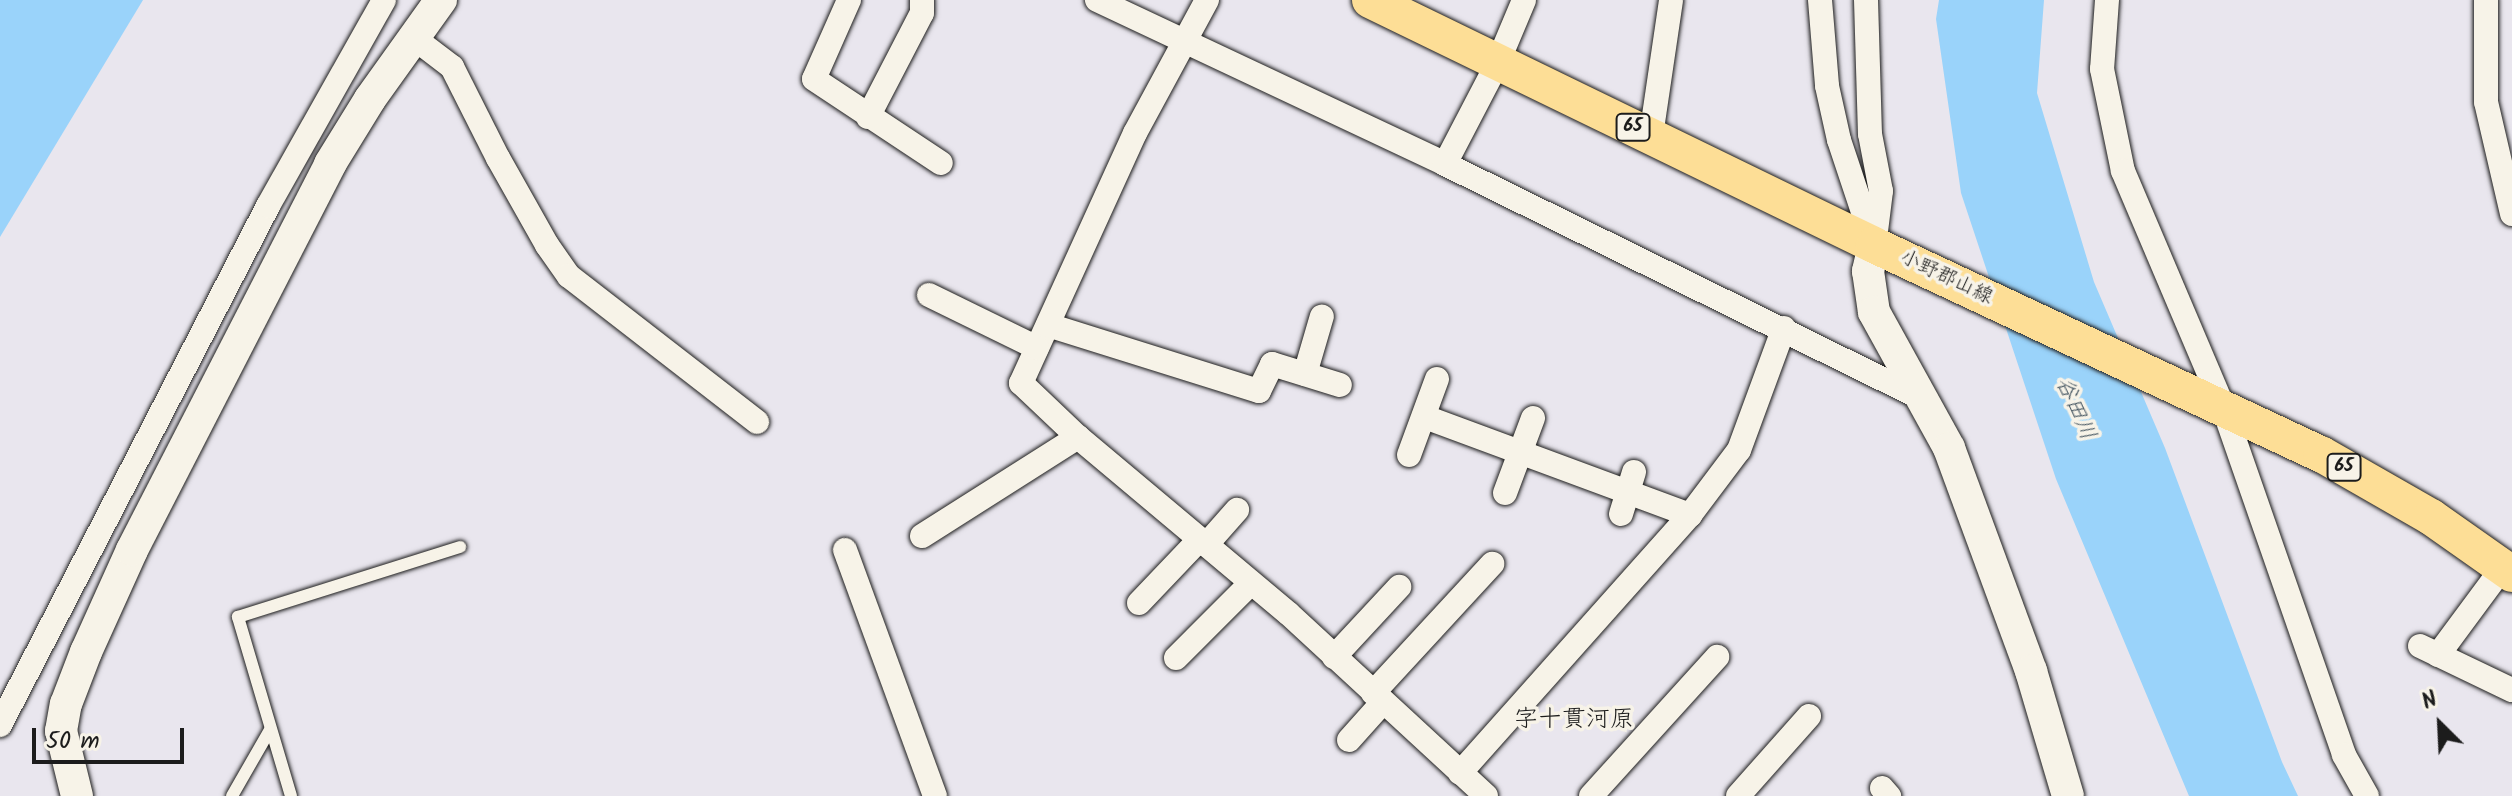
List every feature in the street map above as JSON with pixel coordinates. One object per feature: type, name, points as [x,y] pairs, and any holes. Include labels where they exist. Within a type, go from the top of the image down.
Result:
[{"type":"main road","name":"小野郡山線","points":[[1370,0],[1885,250],[2321,454],[2509,565]]},
{"type":"street","points":[[77,796],[61,731],[66,704],[132,550],[330,164],[370,99],[441,0]]},
{"type":"street","points":[[849,0],[814,79],[941,163]]},
{"type":"street","points":[[868,117],[922,13],[922,0]]},
{"type":"street","points":[[1097,0],[1445,164],[1919,397]]},
{"type":"street","points":[[1207,0],[1135,133],[1021,383],[1078,437],[1334,657],[1459,783],[1486,796]]},
{"type":"street","points":[[1445,164],[1498,62],[1524,0]]},
{"type":"street","points":[[1651,136],[1671,0]]},
{"type":"street","points":[[1820,0],[1827,86],[1839,140],[1885,250]]},
{"type":"street","points":[[1866,0],[1870,134],[1881,191],[1885,250],[1868,271],[1874,312],[1949,448],[2031,671],[2068,796]]},
{"type":"street","points":[[2107,0],[2102,69],[2123,171],[2223,407],[2344,755],[2367,796]]},
{"type":"street","points":[[2486,0],[2486,102],[2512,214]]},
{"type":"street","points":[[0,725],[261,220],[380,3]]},
{"type":"street","points":[[414,38],[452,67],[498,158],[569,276],[757,422]]},
{"type":"street","points":[[929,295],[1037,348]]},
{"type":"street","points":[[1305,374],[1322,316]]},
{"type":"street","points":[[1048,325],[1259,391],[1272,364],[1340,385]]},
{"type":"street","points":[[1459,783],[1690,515],[1739,450],[1784,328]]},
{"type":"street","points":[[1409,455],[1437,379]]},
{"type":"street","points":[[1425,417],[1690,515]]},
{"type":"street","points":[[1505,493],[1533,418]]},
{"type":"street","points":[[922,536],[1078,437]]},
{"type":"street","points":[[1139,603],[1237,510]]},
{"type":"street","points":[[845,550],[935,796]]},
{"type":"street","points":[[1349,740],[1378,698],[1492,564]]},
{"type":"street","points":[[2509,565],[2429,650],[2512,690]]},
{"type":"street","points":[[1176,658],[1251,583]]},
{"type":"street","points":[[1334,657],[1399,587]]},
{"type":"street","points":[[1591,796],[1717,657]]},
{"type":"street","points":[[1738,796],[1809,716]]},
{"type":"lane","points":[[291,796],[238,617],[460,547]]},
{"type":"lane","points":[[232,796],[270,730]]},
{"type":"water","points":[[0,0],[143,0],[0,237]]},
{"type":"water","name":"谷田川","points":[[1939,0],[2044,0],[2037,93],[2094,282],[2165,448],[2282,762],[2298,796],[2189,796],[2056,479],[1961,193],[1936,19]]},
{"type":"district","name":"字十貫河原","points":[[1574,720]]}]
